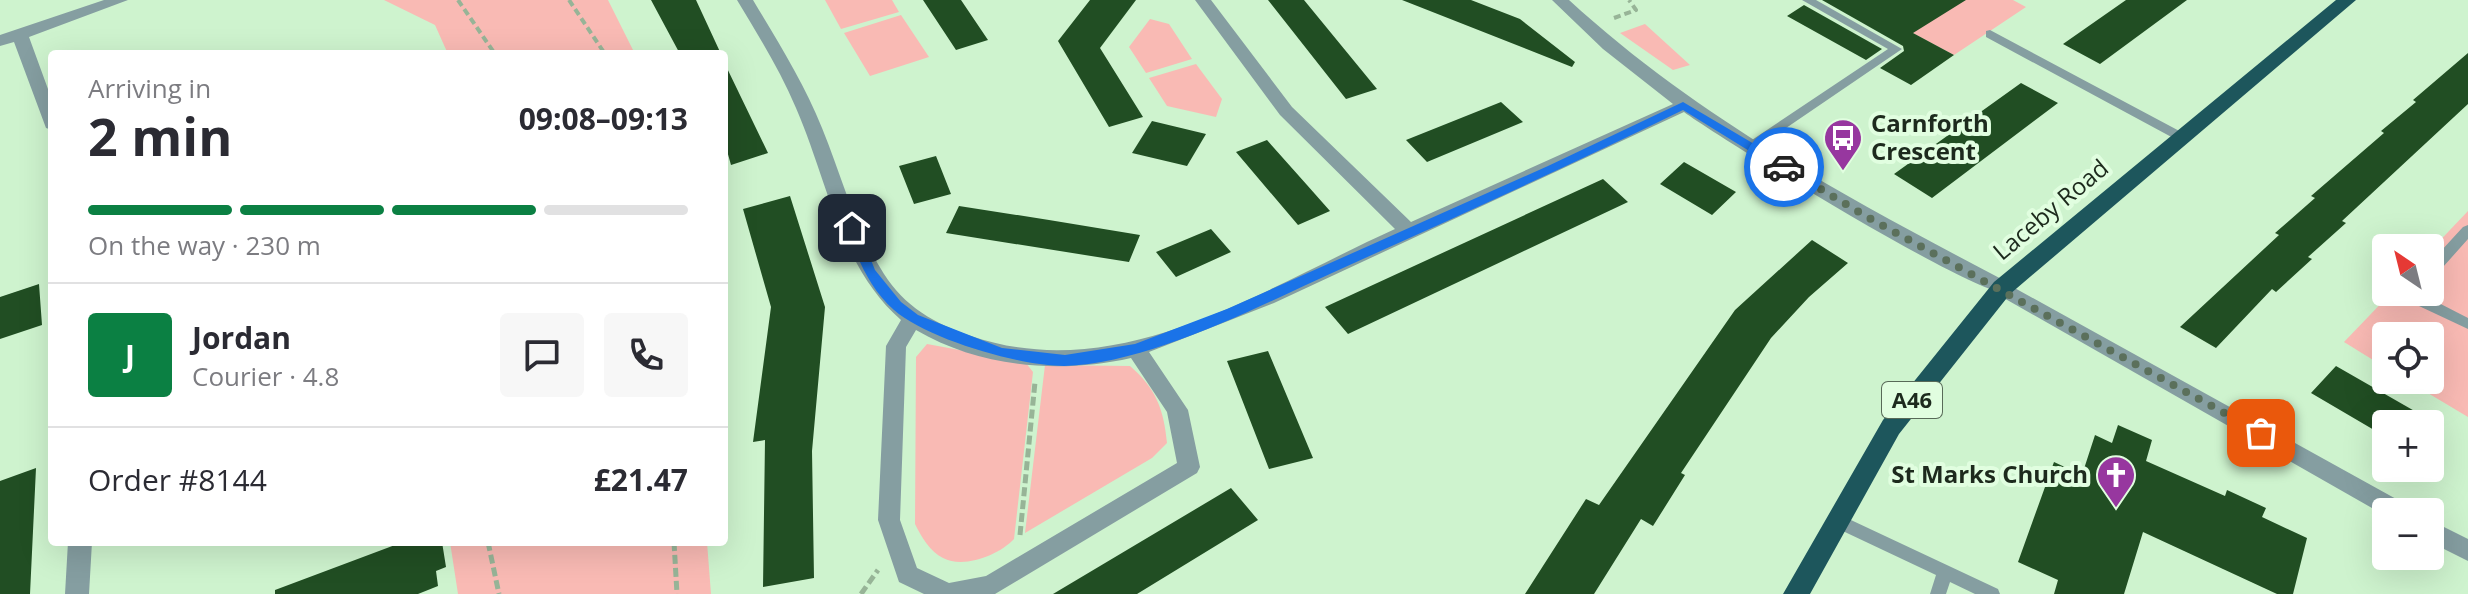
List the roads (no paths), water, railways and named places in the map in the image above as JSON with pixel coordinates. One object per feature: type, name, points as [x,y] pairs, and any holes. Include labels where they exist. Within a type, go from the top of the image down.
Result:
[{"type":"highway","name":"Laceby Road","points":[[1796,594],[1891,427],[2002,288],[2347,0]]},
{"type":"street","points":[[0,41],[120,0]]},
{"type":"street","points":[[745,0],[803,105],[869,272],[897,305],[913,318],[1001,353],[1065,360],[1136,349],[1232,313],[1408,231],[1552,169],[1683,106]]},
{"type":"street","points":[[1203,0],[1286,111],[1408,231]]},
{"type":"street","points":[[1560,0],[1632,66],[1683,106],[1750,147],[1869,218],[2002,288],[2374,498]]},
{"type":"street","points":[[20,34],[48,113]]},
{"type":"street","points":[[913,318],[896,346],[889,520],[907,575],[948,594],[991,585],[1189,467],[1177,410],[1136,349]]},
{"type":"street","points":[[2444,538],[2468,551]]},
{"type":"street","points":[[77,594],[80,546]]},
{"type":"lane","points":[[1750,147],[1896,49],[1808,0]]},
{"type":"lane","points":[[1990,34],[2181,137]]},
{"type":"lane","points":[[2444,257],[2468,230]]},
{"type":"lane","points":[[2432,306],[2468,324]]},
{"type":"lane","points":[[1836,520],[1992,594]]},
{"type":"lane","points":[[1938,594],[1945,572]]},
{"type":"place","name":"Carnforth Crescent","points":[[1843,172]]},
{"type":"place","name":"St Marks Church","points":[[2116,509]]}]
